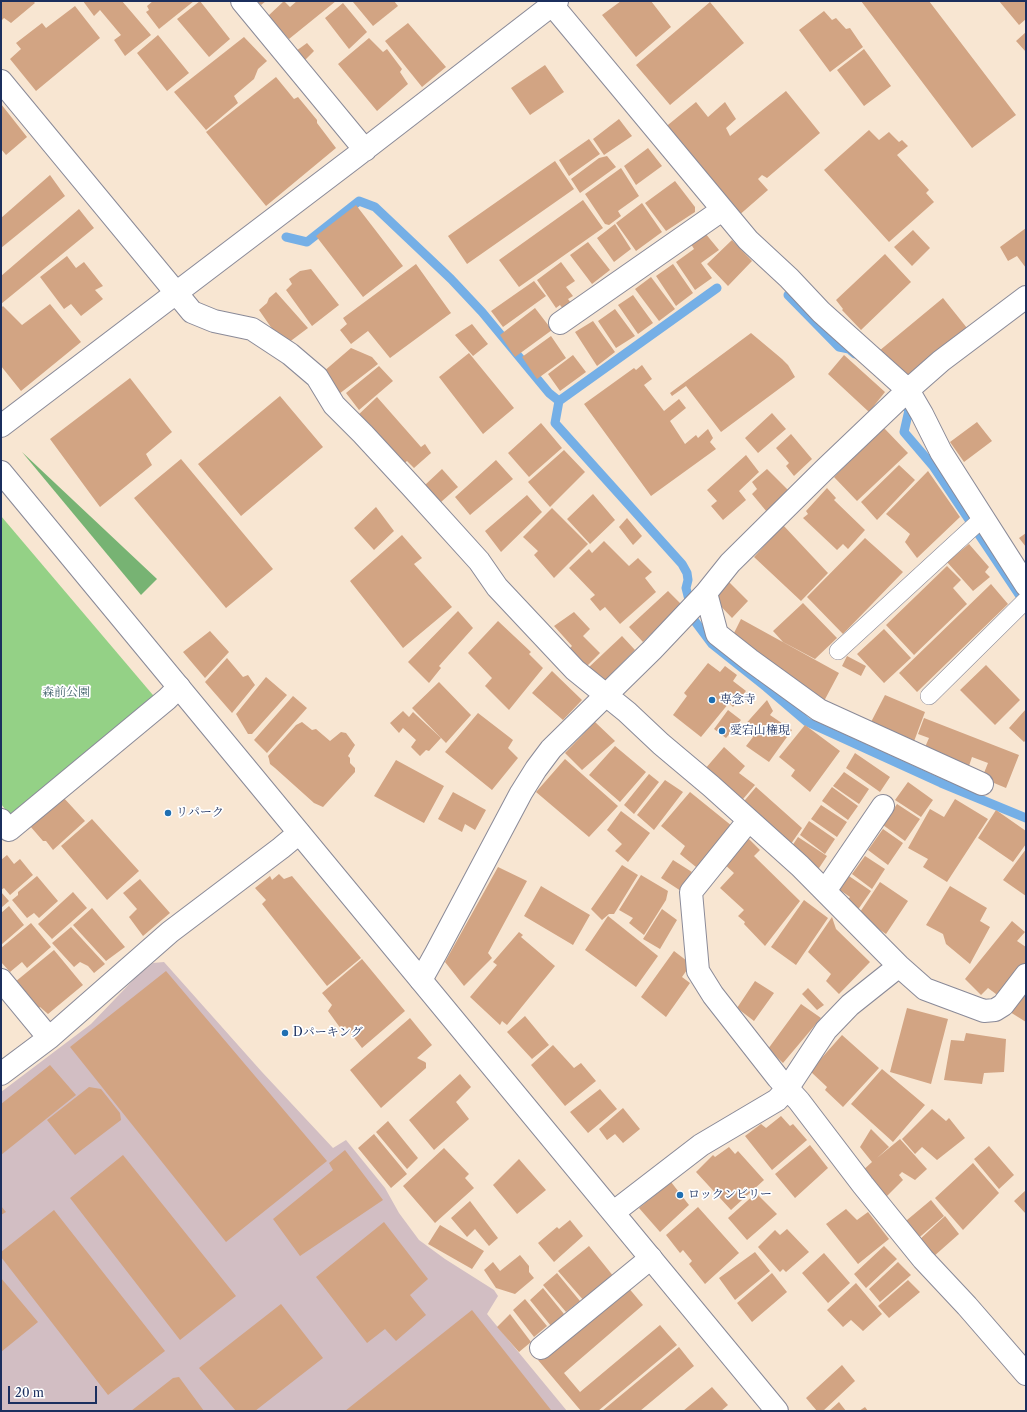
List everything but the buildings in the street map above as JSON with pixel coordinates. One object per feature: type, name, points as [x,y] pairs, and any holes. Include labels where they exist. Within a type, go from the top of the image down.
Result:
[{"type":"street","points":[[242,1],[365,150]]},
{"type":"street","points":[[1,426],[554,5],[574,32],[748,240],[789,278],[821,312],[908,390],[922,414],[977,523],[1026,584]]},
{"type":"street","points":[[1,82],[192,312],[214,321],[252,329],[290,354],[317,377],[334,405],[401,475],[474,555],[497,587],[575,670],[627,712],[661,744],[800,866],[899,966],[925,989],[984,1011],[995,1010],[1003,1005],[1026,975]]},
{"type":"street","points":[[560,323],[722,210]]},
{"type":"street","points":[[421,980],[521,793],[551,749],[652,650],[706,593],[730,563],[908,390],[941,361],[1026,297]]},
{"type":"street","points":[[1,472],[777,1411]]},
{"type":"street","points":[[706,593],[717,634],[819,710],[982,784]]},
{"type":"street","points":[[1,820],[9,830],[179,688]]},
{"type":"street","points":[[825,891],[883,806]]},
{"type":"street","points":[[749,820],[691,892],[698,971],[713,995],[787,1089],[799,1101],[863,1185],[923,1259],[967,1306],[1026,1374]]},
{"type":"street","points":[[1,1074],[49,1038],[170,932],[299,833]]},
{"type":"street","points":[[614,1212],[700,1145],[777,1100],[787,1089],[826,1030],[850,1005],[899,966]]},
{"type":"street","points":[[1,980],[49,1038]]},
{"type":"street","points":[[541,1348],[651,1258]]},
{"type":"lane","points":[[838,651],[977,523]]},
{"type":"lane","points":[[929,696],[1023,603]]},
{"type":"shaded area","points":[[164,962],[262,1072],[333,1148],[346,1140],[385,1188],[399,1213],[419,1240],[445,1259],[494,1290],[498,1296],[487,1314],[567,1411],[1,1411],[1,1092],[91,1024],[138,975],[153,963]]},
{"type":"green space","points":[[22,452],[157,579],[141,595]]},
{"type":"green space","name":"森前公園","points":[[1,516],[158,701],[13,819],[1,804]]},
{"type":"waterway","points":[[286,237],[307,242],[359,201],[375,207],[451,279],[482,312],[549,393],[559,401],[717,288]]},
{"type":"waterway","points":[[788,295],[839,347],[849,349],[855,354]]},
{"type":"waterway","points":[[559,401],[555,423],[682,564],[687,573],[688,580],[686,588],[694,620],[712,644],[807,722],[941,783],[1026,818]]},
{"type":"waterway","points":[[903,403],[909,410],[904,432],[933,466],[1026,605]]},
{"type":"place","name":"専念寺","points":[[712,700]]},
{"type":"place","name":"愛宕山権現","points":[[722,731]]},
{"type":"place","name":"リパーク","points":[[168,813]]},
{"type":"place","name":"Dパーキング","points":[[285,1033]]},
{"type":"place","name":"ロックンビリー","points":[[680,1195]]}]
